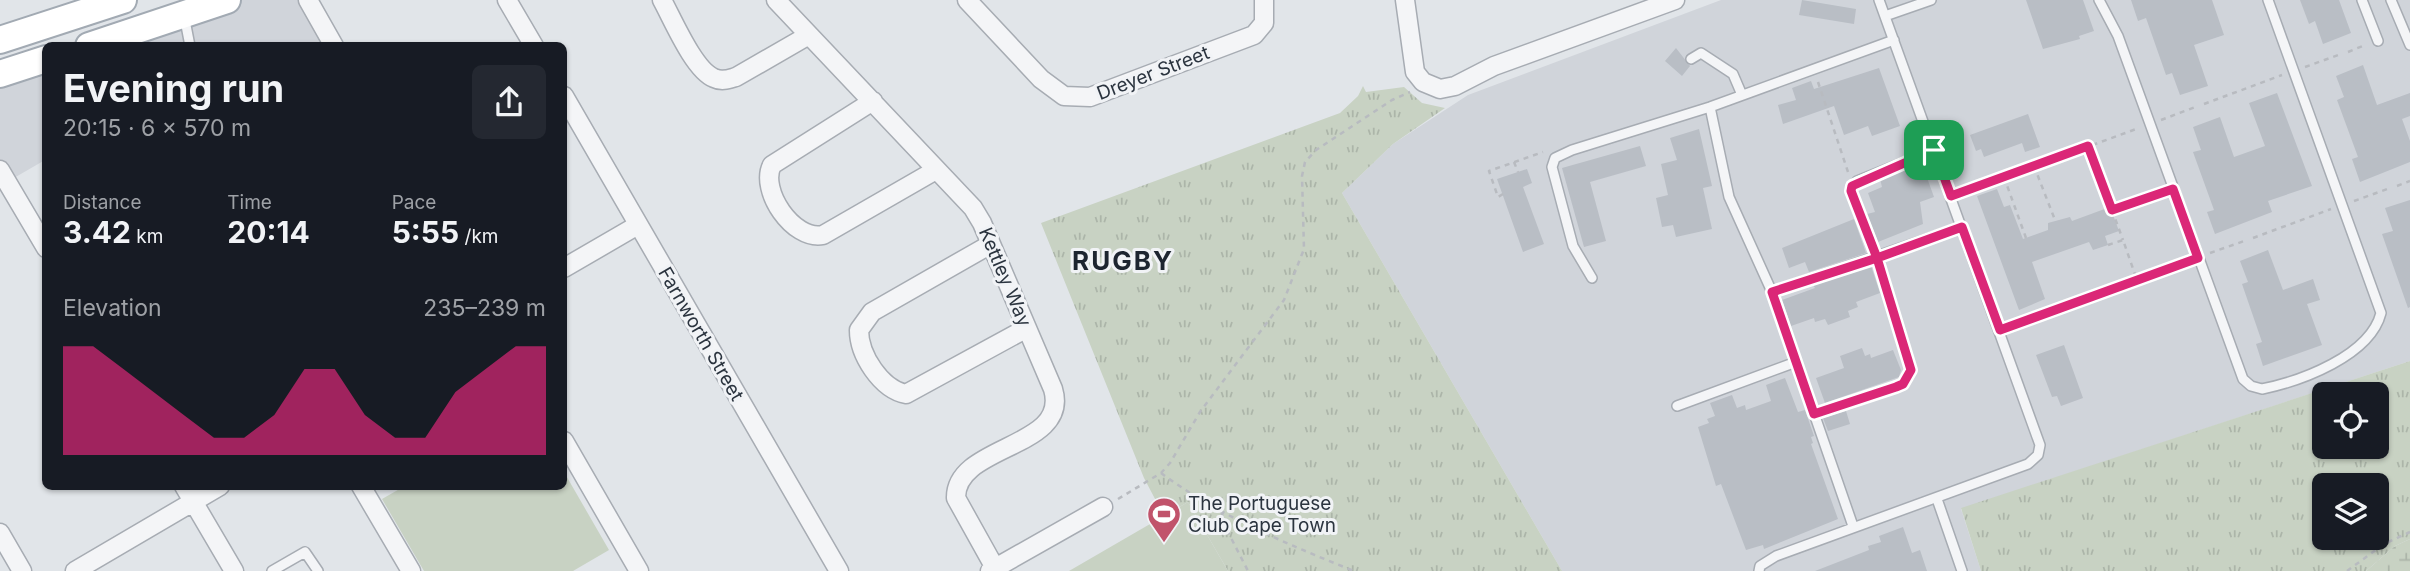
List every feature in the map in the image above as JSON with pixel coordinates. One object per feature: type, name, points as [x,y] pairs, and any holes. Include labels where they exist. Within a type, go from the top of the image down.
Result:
[{"type":"main road","points":[[0,40],[123,0]]},
{"type":"main road","points":[[104,42],[227,0]]},
{"type":"main road","points":[[0,74],[42,60]]},
{"type":"street","points":[[308,0],[332,42]]},
{"type":"street","points":[[508,0],[532,42]]},
{"type":"street","points":[[662,0],[695,60],[714,78],[724,80],[736,76],[808,35]]},
{"type":"street","name":"Kettley Way","points":[[776,0],[973,208],[1056,398],[1052,415],[1043,427],[970,469],[956,491],[968,524],[992,569]]},
{"type":"street","name":"Dreyer Street","points":[[967,0],[1041,79],[1064,96],[1090,97],[1254,35],[1264,23],[1264,0]]},
{"type":"street","points":[[1405,0],[1412,61],[1419,78],[1440,89],[1455,86],[1494,66],[1644,5],[1675,0]]},
{"type":"street","name":"Farnworth Street","points":[[567,101],[839,571]]},
{"type":"street","points":[[873,101],[772,165],[768,184],[790,223],[805,235],[823,235],[936,170]]},
{"type":"street","points":[[0,170],[42,241]]},
{"type":"street","points":[[567,266],[638,225]]},
{"type":"street","points":[[991,244],[872,312],[859,330],[863,348],[883,383],[896,392],[906,394],[1027,328]]},
{"type":"street","points":[[567,446],[639,571]]},
{"type":"street","points":[[363,490],[411,571]]},
{"type":"street","points":[[75,571],[189,494],[234,571]]},
{"type":"street","points":[[992,569],[1103,508]]},
{"type":"street","points":[[0,533],[22,571]]},
{"type":"lane","points":[[1759,571],[1760,566],[1776,556],[2028,464],[2038,455],[2038,434],[1879,0]]},
{"type":"lane","points":[[1885,16],[1931,0]]},
{"type":"lane","points":[[2099,0],[2118,36],[2243,379],[2250,386],[2262,389],[2276,386],[2347,356],[2378,325],[2381,313],[2268,0]]},
{"type":"lane","points":[[2361,0],[2378,41]]},
{"type":"lane","points":[[2391,0],[2410,45]]},
{"type":"lane","points":[[184,14],[189,42]]},
{"type":"lane","points":[[1592,278],[1573,246],[1552,167],[1555,158],[1572,150],[1710,107],[1894,40]]},
{"type":"lane","points":[[1690,59],[1701,53],[1733,74],[1742,95]]},
{"type":"lane","points":[[1710,107],[1728,197],[1772,292],[1853,526]]},
{"type":"lane","points":[[1814,414],[1903,384],[1911,370],[1877,258],[1851,191],[1852,186],[1934,150]]},
{"type":"lane","points":[[1772,292],[1962,227]]},
{"type":"lane","points":[[1677,406],[1796,362]]},
{"type":"lane","points":[[1937,499],[1962,571]]},
{"type":"lane","points":[[272,571],[305,552],[318,571]]},
{"type":"path","points":[[2204,104],[2342,54]]},
{"type":"path","points":[[1813,70],[1852,186]]},
{"type":"path","points":[[1103,508],[1161,473],[1200,412],[1274,317],[1304,249],[1302,176],[1305,162],[1316,150],[1392,100],[1428,85]]},
{"type":"path","points":[[1951,196],[2197,106]]},
{"type":"path","points":[[2088,146],[2137,280]]},
{"type":"path","points":[[1503,194],[1497,197],[1489,171],[1544,152],[1555,158]]},
{"type":"path","points":[[1514,162],[1518,172]]},
{"type":"path","points":[[2034,166],[2055,220]]},
{"type":"path","points":[[2004,177],[2026,238]]},
{"type":"path","points":[[2397,186],[2410,181]]},
{"type":"path","points":[[2253,238],[2390,188]]},
{"type":"path","points":[[2112,210],[2173,189]]},
{"type":"path","points":[[2108,245],[2123,240]]},
{"type":"path","points":[[2000,330],[2246,240]]},
{"type":"path","points":[[1161,473],[1193,497],[1287,545],[1354,571]]},
{"type":"path","points":[[1221,511],[1228,532],[1248,571]]},
{"type":"path","points":[[2347,571],[2384,544],[2410,532]]},
{"type":"shaded area","points":[[227,0],[308,0],[332,42],[101,42]]},
{"type":"shaded area","points":[[1721,0],[2410,0],[2410,361],[2346,382],[2312,382],[2312,393],[1961,509],[1981,571],[1562,571],[1342,193],[1393,144],[1468,95]]},
{"type":"shaded area","points":[[42,60],[42,162],[7,182],[0,170],[0,74]]},
{"type":"green space","points":[[1363,86],[1366,92],[1404,87],[1422,103],[1445,108],[1393,144],[1342,193],[1562,571],[1228,571],[1188,502],[1164,516],[1144,478],[1041,223],[1340,113],[1358,96]]},
{"type":"green space","points":[[2410,361],[2410,539],[2395,546],[2366,571],[1981,571],[1961,508],[2312,393],[2312,459],[2389,459],[2389,382],[2346,382]]},
{"type":"green space","points":[[567,477],[609,550],[573,571],[424,571],[382,499],[398,490],[567,490]]},
{"type":"green space","name":"The Portuguese Club Cape Town","points":[[1188,502],[1228,571],[1069,571]]},
{"type":"green space","points":[[2410,539],[2410,571],[2366,571],[2395,546]]},
{"type":"building","points":[[1802,0],[1856,9],[1854,24],[1799,15]]},
{"type":"building","points":[[2026,0],[2083,0],[2094,31],[2079,36],[2080,39],[2043,49]]},
{"type":"building","points":[[2131,0],[2212,0],[2224,35],[2194,45],[2208,86],[2180,95],[2172,73],[2166,75],[2146,18],[2138,21]]},
{"type":"building","points":[[2300,0],[2339,0],[2351,33],[2323,44],[2315,21],[2309,24]]},
{"type":"building","points":[[1676,48],[1690,66],[1682,76],[1665,61]]},
{"type":"building","points":[[2363,65],[2377,105],[2410,93],[2410,116],[2402,119],[2410,141],[2410,162],[2360,182],[2352,159],[2358,157],[2337,100],[2344,97],[2336,76]]},
{"type":"building","points":[[1879,68],[1900,126],[1872,136],[1868,126],[1844,135],[1834,106],[1783,124],[1778,105],[1796,100],[1792,88],[1811,81],[1814,89]]},
{"type":"building","points":[[2277,93],[2312,186],[2268,201],[2272,212],[2215,234],[2207,212],[2214,210],[2193,152],[2201,150],[2193,127],[2220,117],[2234,157],[2265,146],[2249,103]]},
{"type":"building","points":[[2028,114],[2040,147],[2025,152],[2022,143],[1984,157],[1981,149],[1976,151],[1970,135]]},
{"type":"building","points":[[1699,129],[1712,186],[1703,188],[1712,229],[1676,237],[1673,225],[1662,227],[1656,198],[1668,195],[1661,164],[1677,160],[1670,138]]},
{"type":"building","points":[[1640,146],[1646,166],[1590,182],[1606,241],[1584,247],[1562,168]]},
{"type":"building","points":[[1922,164],[1934,197],[1920,202],[1923,224],[1878,242],[1867,214],[1875,212],[1868,193],[1882,187],[1880,179]]},
{"type":"building","points":[[1527,169],[1532,183],[1523,187],[1544,244],[1523,252],[1497,179]]},
{"type":"building","points":[[1997,189],[2004,207],[2010,205],[2023,239],[2048,230],[2048,223],[2070,217],[2072,221],[2110,207],[2119,231],[2105,236],[2108,245],[2093,250],[2089,242],[2032,262],[2045,299],[2019,310],[1977,196]]},
{"type":"building","points":[[2410,200],[2408,308],[2382,234],[2393,231],[2385,208]]},
{"type":"building","points":[[1854,219],[1866,253],[1809,272],[1805,262],[1789,268],[1782,248]]},
{"type":"building","points":[[2268,250],[2283,290],[2313,279],[2320,300],[2307,304],[2322,345],[2263,366],[2256,344],[2262,342],[2242,284],[2248,282],[2240,261]]},
{"type":"building","points":[[1871,266],[1880,293],[1856,302],[1858,307],[1848,311],[1850,317],[1828,325],[1825,319],[1815,322],[1814,318],[1791,326],[1782,300],[1815,288],[1813,285]]},
{"type":"building","points":[[2064,345],[2083,398],[2061,406],[2057,396],[2052,397],[2036,355]]},
{"type":"building","points":[[1862,348],[1865,356],[1870,354],[1871,358],[1893,350],[1901,370],[1899,377],[1825,403],[1816,378],[1844,368],[1840,356]]},
{"type":"building","points":[[1785,378],[1798,412],[1805,410],[1814,436],[1811,437],[1811,444],[1838,519],[1764,549],[1763,545],[1746,550],[1721,484],[1716,486],[1698,427],[1709,423],[1707,419],[1715,416],[1710,403],[1732,395],[1737,408],[1745,405],[1746,410],[1771,401],[1766,385]]},
{"type":"building","points":[[1846,411],[1850,424],[1828,431],[1823,418]]},
{"type":"building","points":[[1903,527],[1912,553],[1920,550],[1927,571],[1815,571],[1869,550],[1868,546],[1881,542],[1879,536]]},
{"type":"place","name":"The Portuguese Club Cape Town","points":[[1164,544]]},
{"type":"district","name":"RUGBY","points":[[1123,260]]},
{"type":"route","points":[[1934,150],[1868,176],[1852,186],[1851,191],[1877,258],[1772,292],[1814,414],[1903,384],[1911,370],[1877,258],[1962,227],[2000,330],[2198,258],[2173,189],[2112,210],[2088,146],[1951,196],[1934,150]]}]
